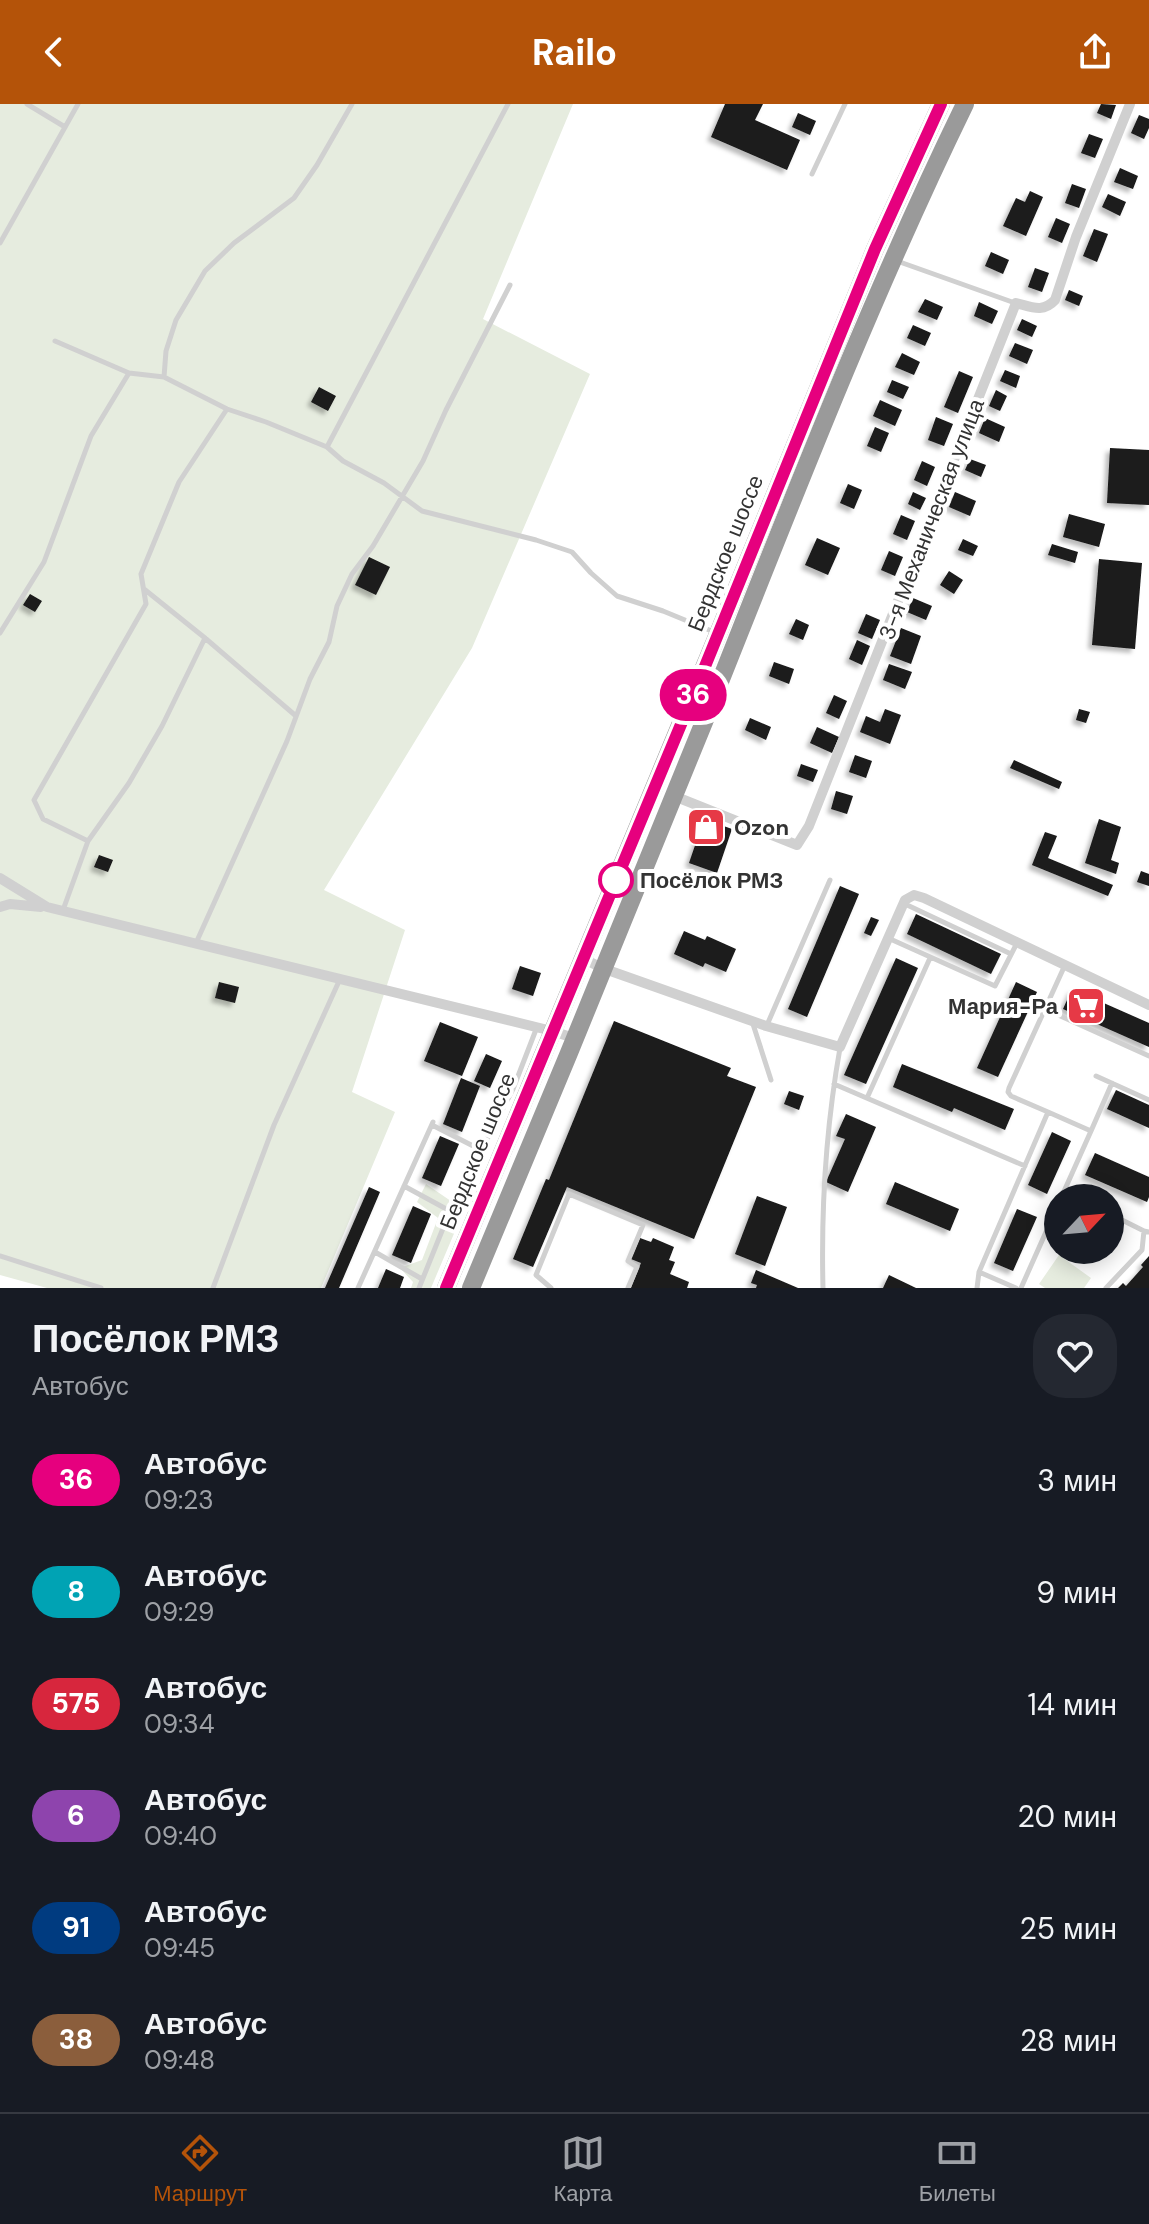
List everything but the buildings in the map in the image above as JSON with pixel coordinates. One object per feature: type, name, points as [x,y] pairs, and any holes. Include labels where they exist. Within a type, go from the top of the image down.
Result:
[{"type":"highway","name":"Бердское шоссе","points":[[446,1288],[545,1029],[582,958],[875,249],[941,104]]},
{"type":"highway","name":"Бердское шоссе","points":[[476,1286],[790,506],[892,260],[965,104]]},
{"type":"street","points":[[1016,303],[1040,309],[1048,307],[1055,300],[1076,237],[1130,104]]},
{"type":"street","name":"3-я Механическая улица","points":[[674,796],[797,845],[809,826],[1016,303]]},
{"type":"street","points":[[0,878],[47,907]]},
{"type":"street","points":[[582,958],[602,968],[766,1026],[840,1047],[905,900],[914,895],[1149,1005]]},
{"type":"street","points":[[0,907],[10,904],[47,907],[574,1038]]},
{"type":"lane","points":[[27,104],[65,127]]},
{"type":"lane","points":[[0,243],[78,104]]},
{"type":"lane","points":[[164,377],[166,351],[176,320],[205,271],[234,243],[294,198],[352,104]]},
{"type":"lane","points":[[327,447],[508,104]]},
{"type":"lane","points":[[812,174],[845,104]]},
{"type":"lane","points":[[892,260],[1016,303]]},
{"type":"lane","points":[[195,944],[329,642],[337,606],[352,574],[373,546],[423,461],[510,285]]},
{"type":"lane","points":[[55,341],[129,373],[164,377],[227,409],[327,447],[343,461],[384,483],[422,511],[572,552],[617,596],[718,634]]},
{"type":"lane","points":[[0,633],[44,562],[91,436],[129,373]]},
{"type":"lane","points":[[88,841],[43,819],[34,800],[146,604],[141,574],[179,482],[227,409]]},
{"type":"lane","points":[[144,589],[296,716]]},
{"type":"lane","points":[[63,911],[88,841],[129,783],[162,726],[205,638]]},
{"type":"lane","points":[[766,1026],[830,880]]},
{"type":"lane","points":[[904,904],[1011,954]]},
{"type":"lane","points":[[888,938],[995,986],[1017,942]]},
{"type":"lane","points":[[867,1098],[930,958]]},
{"type":"lane","points":[[1065,965],[1008,1092],[1091,1131]]},
{"type":"lane","points":[[213,1288],[274,1125],[340,979]]},
{"type":"lane","points":[[1045,1009],[1149,1056]]},
{"type":"lane","points":[[751,1020],[771,1080]]},
{"type":"lane","points":[[419,1288],[450,1211],[545,1029]]},
{"type":"lane","points":[[823,1288],[824,1188],[840,1047]]},
{"type":"lane","points":[[1096,1076],[1149,1100]]},
{"type":"lane","points":[[1067,1184],[1112,1083]]},
{"type":"lane","points":[[834,1084],[1025,1166]]},
{"type":"lane","points":[[502,1087],[513,1089]]},
{"type":"lane","points":[[977,1288],[979,1272],[1048,1112]]},
{"type":"lane","points":[[358,1288],[432,1124],[481,1150]]},
{"type":"lane","points":[[404,1186],[450,1211]]},
{"type":"lane","points":[[551,1288],[536,1275],[569,1194],[643,1225],[628,1261],[637,1267],[628,1288]]},
{"type":"lane","points":[[1106,1288],[1142,1250],[1146,1231],[1124,1221]]},
{"type":"lane","points":[[979,1272],[1019,1288],[1044,1235]]},
{"type":"lane","points":[[375,1252],[422,1279]]},
{"type":"lane","points":[[0,1256],[101,1288]]},
{"type":"shaded area","points":[[0,104],[573,104],[483,319],[590,374],[472,648],[324,890],[405,930],[352,1092],[395,1112],[321,1288],[47,1288],[0,1275]]},
{"type":"shaded area","points":[[426,1184],[464,1210],[431,1288],[411,1288],[413,1282],[400,1268],[422,1260],[438,1218],[417,1202]]},
{"type":"shaded area","points":[[1053,1264],[1072,1264],[1091,1278],[1084,1288],[1045,1288],[1039,1284]]},
{"type":"bus line","name":"36","points":[[446,1288],[875,249],[941,104]]},
{"type":"place","name":"Ozon","points":[[706,827]]},
{"type":"place","name":"Посёлок РМЗ","points":[[616,880]]},
{"type":"place","name":"Мария-Ра","points":[[1086,1006]]}]
